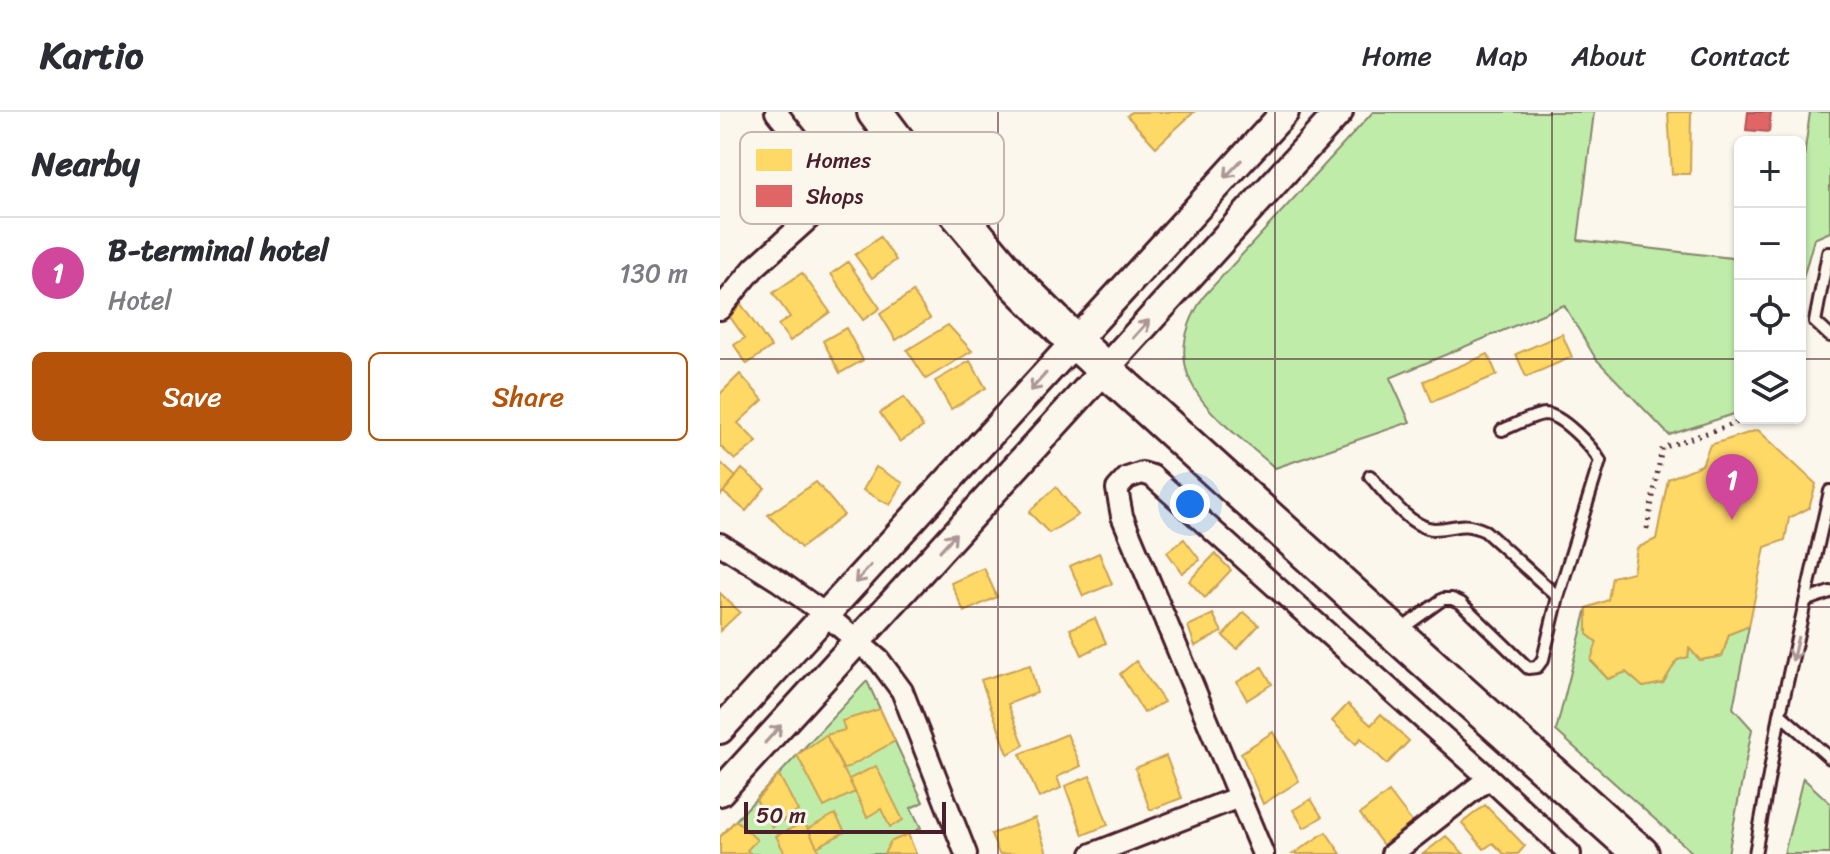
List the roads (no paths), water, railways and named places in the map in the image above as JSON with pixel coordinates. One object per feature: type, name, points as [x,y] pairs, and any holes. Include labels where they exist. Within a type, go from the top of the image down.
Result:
[{"type":"highway","points":[[875,112],[890,132]]},
{"type":"highway","points":[[966,224],[1016,283],[1075,342],[1641,854]]},
{"type":"street","points":[[776,112],[792,132]]},
{"type":"street","points":[[720,730],[1285,112]]},
{"type":"street","points":[[720,792],[1339,112]]},
{"type":"street","points":[[720,309],[754,268],[803,224]]},
{"type":"street","points":[[1263,854],[1122,516],[1117,489],[1127,478],[1142,473],[1152,476],[1570,854]]},
{"type":"street","points":[[720,544],[825,614],[879,660],[902,691],[966,854]]},
{"type":"street","points":[[1392,854],[1489,778]]},
{"type":"street","points":[[1092,854],[1239,797]]},
{"type":"lane","points":[[1830,253],[1815,322],[1830,336]]},
{"type":"lane","points":[[1396,634],[1443,599],[1452,599],[1461,603],[1528,668],[1537,667],[1543,659],[1558,597],[1600,461],[1556,417],[1544,414],[1502,430]]},
{"type":"lane","points":[[1370,476],[1412,521],[1426,528],[1461,524],[1485,531],[1558,597]]},
{"type":"lane","points":[[1755,854],[1780,714],[1830,491]]},
{"type":"lane","points":[[1807,600],[1830,592]]},
{"type":"lane","points":[[1780,714],[1830,758]]},
{"type":"place","name":"B-terminal hotel","points":[[1732,520]]}]
